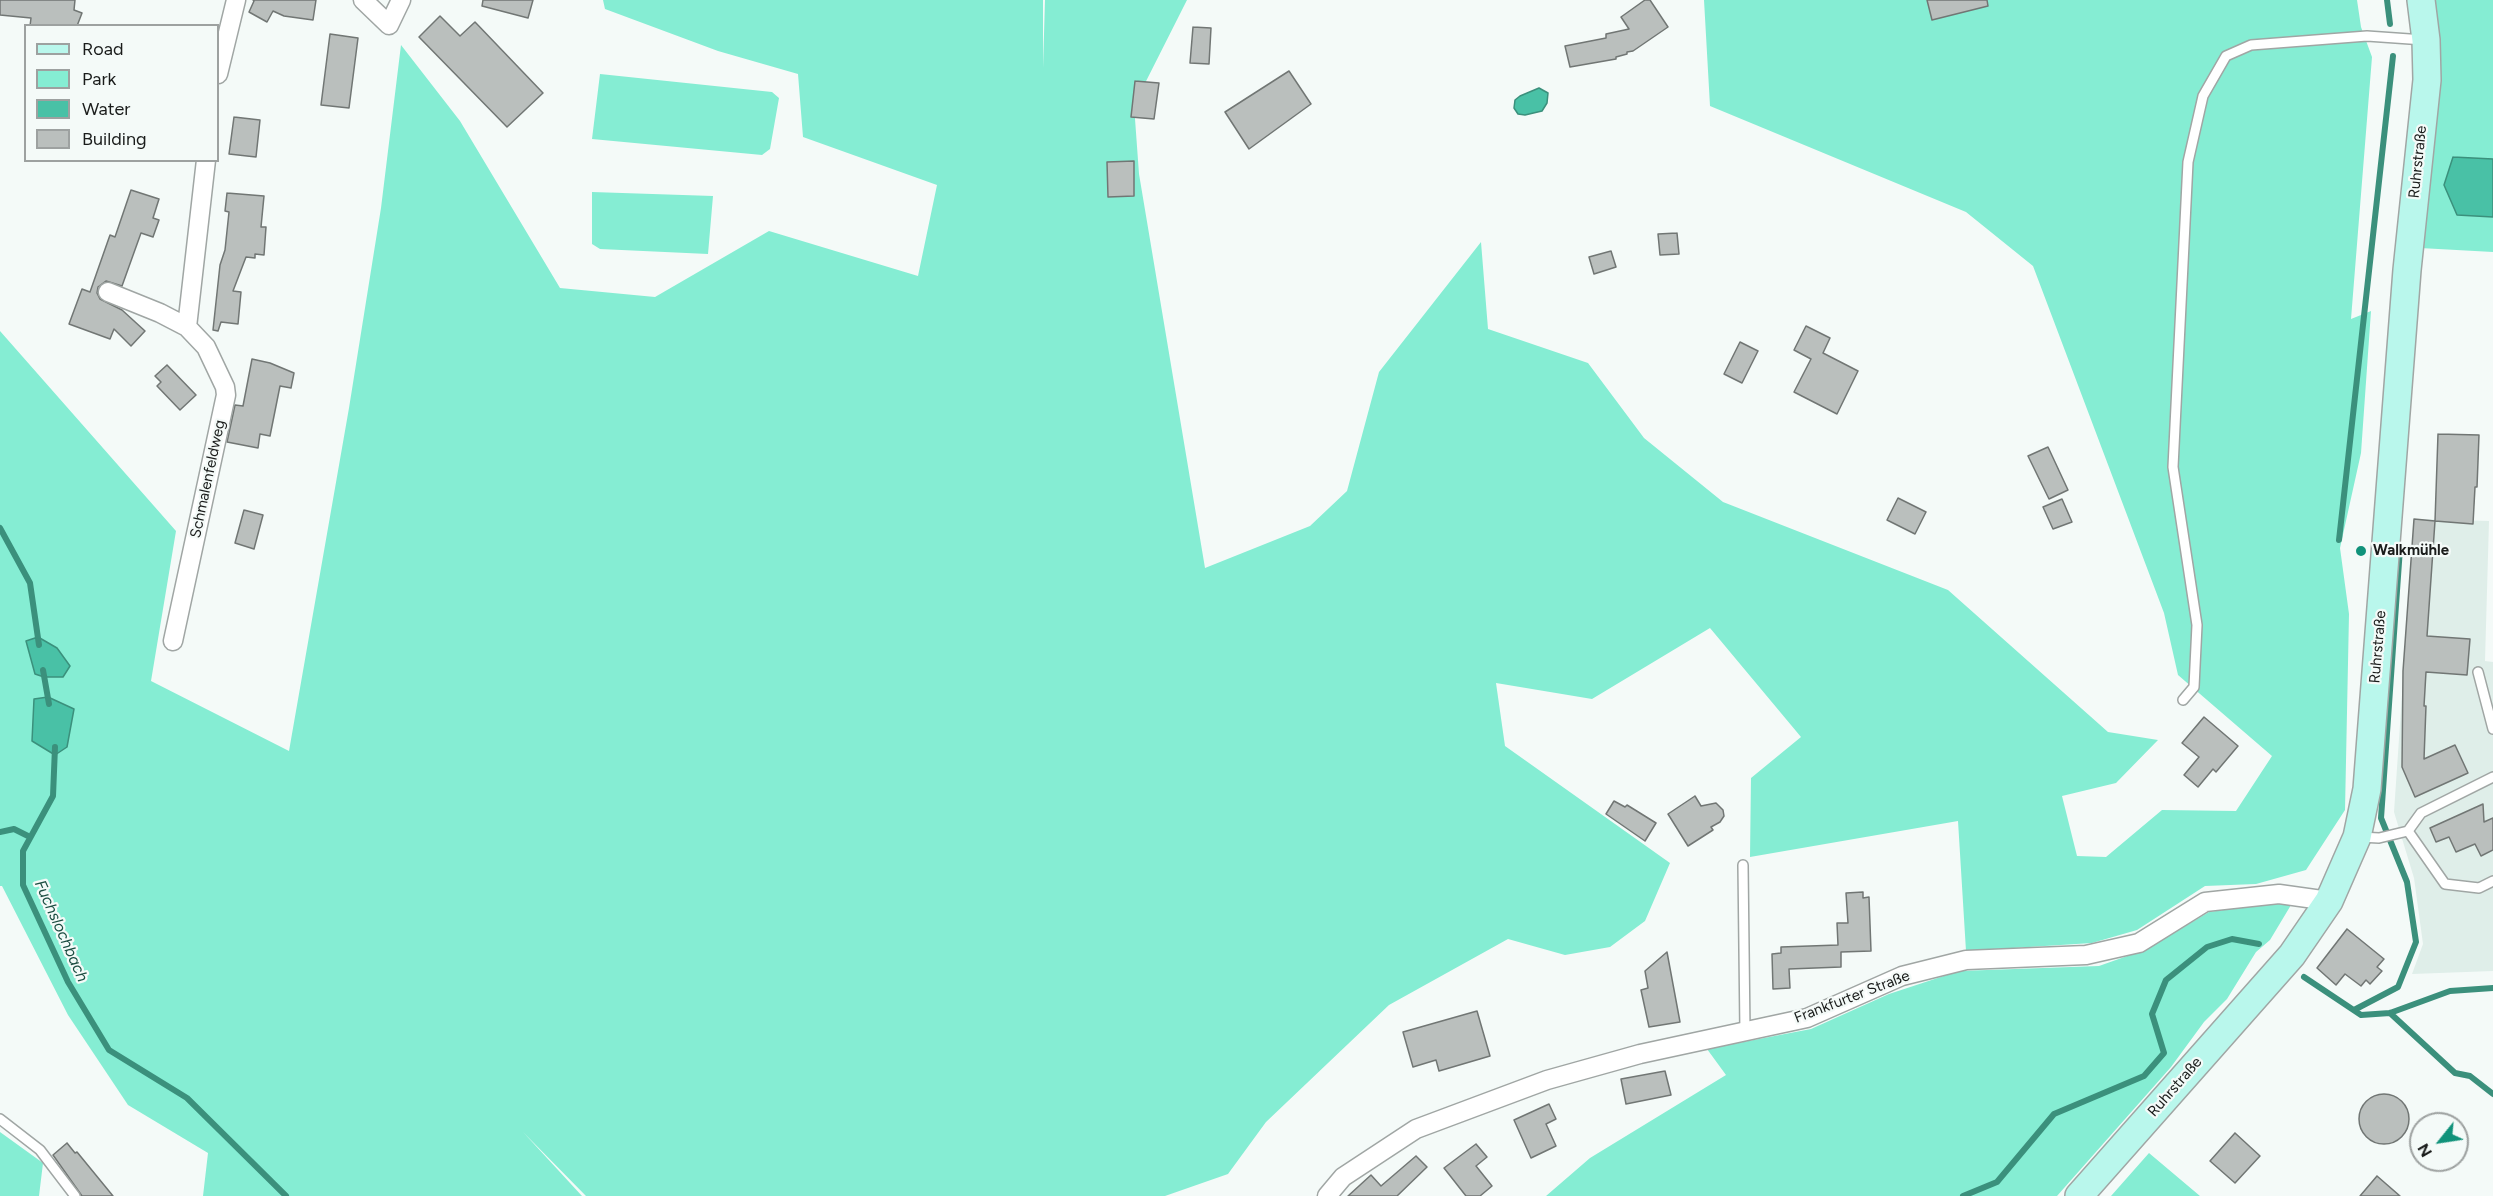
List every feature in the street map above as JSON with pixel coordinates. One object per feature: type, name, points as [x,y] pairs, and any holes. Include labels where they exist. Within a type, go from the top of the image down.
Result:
[{"type":"main road","name":"Ruhrstraße","points":[[2079,1196],[2292,955],[2329,901],[2368,837],[2367,789],[2407,270],[2427,80],[2426,40],[2421,0]]},
{"type":"street","points":[[219,70],[236,0]]},
{"type":"street","points":[[363,0],[389,25],[400,0]]},
{"type":"street","points":[[187,327],[206,162]]},
{"type":"street","name":"Schmalenfeldweg","points":[[108,292],[160,313],[187,327],[206,347],[225,387],[226,394],[173,641]]},
{"type":"street","name":"Frankfurter Straße","points":[[1327,1196],[1343,1177],[1416,1129],[1547,1080],[1640,1054],[1807,1018],[1902,976],[1966,960],[2086,955],[2139,943],[2205,902],[2279,894],[2329,901]]},
{"type":"lane","points":[[2183,700],[2194,687],[2197,625],[2173,466],[2188,162],[2203,96],[2226,56],[2251,45],[2367,36],[2426,40]]},
{"type":"lane","points":[[2478,672],[2493,729]]},
{"type":"lane","points":[[2368,837],[2408,831],[2421,813],[2493,777]]},
{"type":"lane","points":[[2408,831],[2445,884],[2479,888],[2493,881]]},
{"type":"lane","points":[[1743,865],[1745,1032]]},
{"type":"lane","points":[[0,1119],[40,1150],[75,1196]]},
{"type":"shaded area","name":"Walkmühle","points":[[2414,519],[2489,521],[2485,661],[2493,662],[2493,971],[2412,974],[2423,944],[2414,878],[2394,812]]},
{"type":"green space","points":[[603,0],[1043,0],[1043,68],[1045,0],[1187,0],[1134,105],[1139,174],[1205,568],[1310,526],[1347,491],[1379,372],[1481,242],[1488,329],[1588,363],[1644,438],[1723,502],[1948,590],[2108,732],[2158,740],[2116,783],[2062,796],[2077,856],[2106,857],[2162,810],[2236,811],[2272,756],[2178,675],[2164,613],[2033,266],[1966,212],[1710,106],[1704,0],[2357,0],[2361,27],[2372,57],[2351,319],[2371,311],[2361,453],[2340,548],[2349,614],[2345,810],[2306,870],[2256,884],[2205,886],[2137,930],[2092,943],[1966,951],[1958,821],[1750,857],[1751,778],[1801,737],[1710,628],[1592,699],[1496,683],[1505,746],[1670,863],[1645,921],[1610,947],[1565,955],[1508,939],[1389,1005],[1266,1122],[1228,1174],[1165,1196],[586,1196],[523,1132],[582,1196],[203,1196],[208,1153],[128,1105],[68,1015],[0,886],[0,331],[176,531],[151,681],[289,751],[349,408],[381,208],[401,45],[460,121],[560,288],[655,297],[769,231],[918,276],[937,185],[803,137],[798,74],[718,51],[605,9]]},
{"type":"green space","points":[[2434,0],[2493,0],[2493,252],[2420,248]]},
{"type":"green space","points":[[600,74],[772,92],[779,98],[770,149],[762,155],[592,139]]},
{"type":"green space","points":[[592,192],[713,196],[708,254],[600,249],[592,244]]},
{"type":"green space","points":[[2294,900],[2270,940],[2256,952],[2227,999],[2204,1022],[2171,1067],[2057,1196],[1546,1196],[1590,1158],[1726,1075],[1707,1049],[1811,1029],[1889,994],[1959,971],[2099,966],[2147,949],[2209,912]]},
{"type":"green space","points":[[0,1132],[43,1163],[39,1196],[0,1196]]},
{"type":"green space","points":[[2149,1153],[2200,1196],[2111,1196]]},
{"type":"water","points":[[1539,88],[1548,93],[1547,103],[1542,111],[1525,115],[1518,114],[1514,108],[1515,100]]},
{"type":"water","points":[[2453,157],[2493,159],[2493,217],[2457,215],[2444,185]]},
{"type":"water","points":[[38,637],[57,648],[70,666],[63,677],[44,677],[35,674],[26,641]]},
{"type":"water","points":[[48,697],[74,709],[67,747],[55,755],[32,741],[34,699]]},
{"type":"building","points":[[0,0],[75,0],[74,10],[82,13],[78,24],[30,24],[31,18],[0,15]]},
{"type":"building","points":[[253,0],[316,0],[313,20],[284,16],[273,11],[267,22],[249,12]]},
{"type":"building","points":[[483,0],[533,0],[528,18],[482,6]]},
{"type":"building","points":[[1645,0],[1650,0],[1668,27],[1633,51],[1616,57],[1616,59],[1570,67],[1565,46],[1606,38],[1606,34],[1629,29],[1621,17]]},
{"type":"building","points":[[1927,0],[1987,0],[1988,6],[1932,20]]},
{"type":"building","points":[[440,16],[460,36],[475,22],[543,93],[507,127],[419,37]]},
{"type":"building","points":[[1193,27],[1211,28],[1209,64],[1190,63]]},
{"type":"building","points":[[330,34],[358,38],[349,108],[321,105]]},
{"type":"building","points":[[1289,71],[1311,104],[1249,149],[1225,112]]},
{"type":"building","points":[[1135,81],[1159,83],[1154,119],[1131,117]]},
{"type":"building","points":[[234,117],[260,120],[256,157],[229,154]]},
{"type":"building","points":[[1134,161],[1134,196],[1108,197],[1107,162]]},
{"type":"building","points":[[131,190],[159,199],[153,218],[159,220],[153,237],[141,233],[122,286],[106,281],[98,287],[97,293],[100,299],[122,310],[145,331],[131,346],[114,329],[110,339],[69,324],[82,289],[90,292],[110,235],[115,237]]},
{"type":"building","points":[[227,193],[264,196],[261,227],[266,227],[264,255],[255,254],[255,258],[246,257],[233,291],[241,292],[238,324],[221,322],[218,331],[213,330],[229,212],[225,211]]},
{"type":"building","points":[[1677,233],[1679,254],[1660,255],[1658,234]]},
{"type":"building","points":[[1611,251],[1616,267],[1594,274],[1589,257]]},
{"type":"building","points":[[1806,326],[1830,338],[1823,353],[1858,371],[1837,414],[1794,392],[1811,359],[1794,350]]},
{"type":"building","points":[[1740,342],[1758,351],[1742,383],[1724,374]]},
{"type":"building","points":[[252,359],[270,363],[294,373],[291,388],[280,386],[270,436],[260,434],[258,448],[227,442],[235,405],[243,406]]},
{"type":"building","points":[[167,365],[196,395],[180,410],[157,386],[161,382],[155,376]]},
{"type":"building","points":[[2438,434],[2479,435],[2473,524],[2435,521]]},
{"type":"building","points":[[2048,447],[2068,490],[2049,499],[2028,456]]},
{"type":"building","points":[[1898,498],[1926,512],[1915,534],[1887,520]]},
{"type":"building","points":[[2062,499],[2072,522],[2053,529],[2043,507]]},
{"type":"building","points":[[244,510],[263,515],[254,549],[235,543]]},
{"type":"building","points":[[2414,519],[2435,521],[2427,636],[2470,639],[2467,675],[2426,672],[2424,706],[2426,706],[2424,759],[2455,745],[2468,773],[2415,797],[2402,767],[2403,671]]},
{"type":"building","points":[[2204,717],[2238,746],[2216,772],[2213,769],[2198,787],[2184,775],[2199,757],[2182,743]]},
{"type":"building","points":[[1695,796],[1701,806],[1716,803],[1723,810],[1724,816],[1720,822],[1711,827],[1713,830],[1688,846],[1668,814]]},
{"type":"building","points":[[1614,801],[1625,807],[1627,805],[1656,823],[1645,841],[1606,814]]},
{"type":"building","points":[[2483,804],[2484,822],[2493,818],[2493,850],[2481,856],[2475,844],[2456,852],[2449,837],[2436,842],[2430,828]]},
{"type":"building","points":[[1863,892],[1863,898],[1869,897],[1871,951],[1841,952],[1841,967],[1789,969],[1790,988],[1773,989],[1772,954],[1781,953],[1781,947],[1838,945],[1837,923],[1848,923],[1846,893]]},
{"type":"building","points":[[2347,929],[2384,959],[2377,967],[2382,971],[2370,984],[2366,980],[2361,986],[2345,974],[2336,985],[2317,968]]},
{"type":"building","points":[[1667,952],[1680,1022],[1649,1027],[1641,990],[1648,988],[1645,971]]},
{"type":"building","points":[[1477,1011],[1490,1056],[1439,1071],[1436,1060],[1413,1067],[1403,1032]]},
{"type":"building","points":[[1665,1071],[1671,1095],[1626,1104],[1621,1079]]},
{"type":"building","points":[[2384,1094],[2398,1098],[2405,1105],[2408,1114],[2405,1133],[2394,1142],[2384,1144],[2374,1142],[2366,1137],[2361,1129],[2359,1119],[2361,1109],[2366,1101],[2374,1096]]},
{"type":"building","points":[[1549,1104],[1556,1119],[1546,1124],[1556,1146],[1531,1158],[1514,1120]]},
{"type":"building","points":[[2235,1133],[2260,1156],[2235,1183],[2210,1161]]},
{"type":"building","points":[[67,1143],[113,1196],[82,1196],[53,1155]]},
{"type":"building","points":[[1476,1144],[1487,1157],[1476,1166],[1492,1186],[1480,1196],[1466,1196],[1444,1168]]},
{"type":"building","points":[[1416,1156],[1427,1167],[1397,1196],[1348,1196],[1371,1175],[1381,1186]]},
{"type":"building","points":[[2377,1176],[2400,1196],[2360,1196]]},
{"type":"waterway","points":[[2387,0],[2390,24]]},
{"type":"waterway","points":[[2339,540],[2393,56]]},
{"type":"waterway","name":"Fuchslochbach","points":[[0,528],[30,583],[39,645]]},
{"type":"waterway","points":[[2354,1010],[2398,987],[2416,942],[2407,882],[2381,818],[2400,548]]},
{"type":"waterway","name":"Fuchslochbach","points":[[43,670],[49,704]]},
{"type":"waterway","name":"Fuchslochbach","points":[[55,747],[53,796],[23,851],[23,885],[68,982],[109,1050],[187,1098],[286,1196]]},
{"type":"waterway","points":[[0,832],[14,829],[30,837]]},
{"type":"waterway","points":[[1963,1196],[1997,1182],[2054,1114],[2144,1076],[2164,1053],[2152,1014],[2166,980],[2207,947],[2232,939],[2259,944]]},
{"type":"waterway","points":[[2304,977],[2361,1015],[2390,1013],[2450,991],[2493,988]]},
{"type":"waterway","points":[[2390,1013],[2455,1073],[2470,1076],[2493,1094]]},
{"type":"place","name":"Walkmühle","points":[[2361,551]]}]
